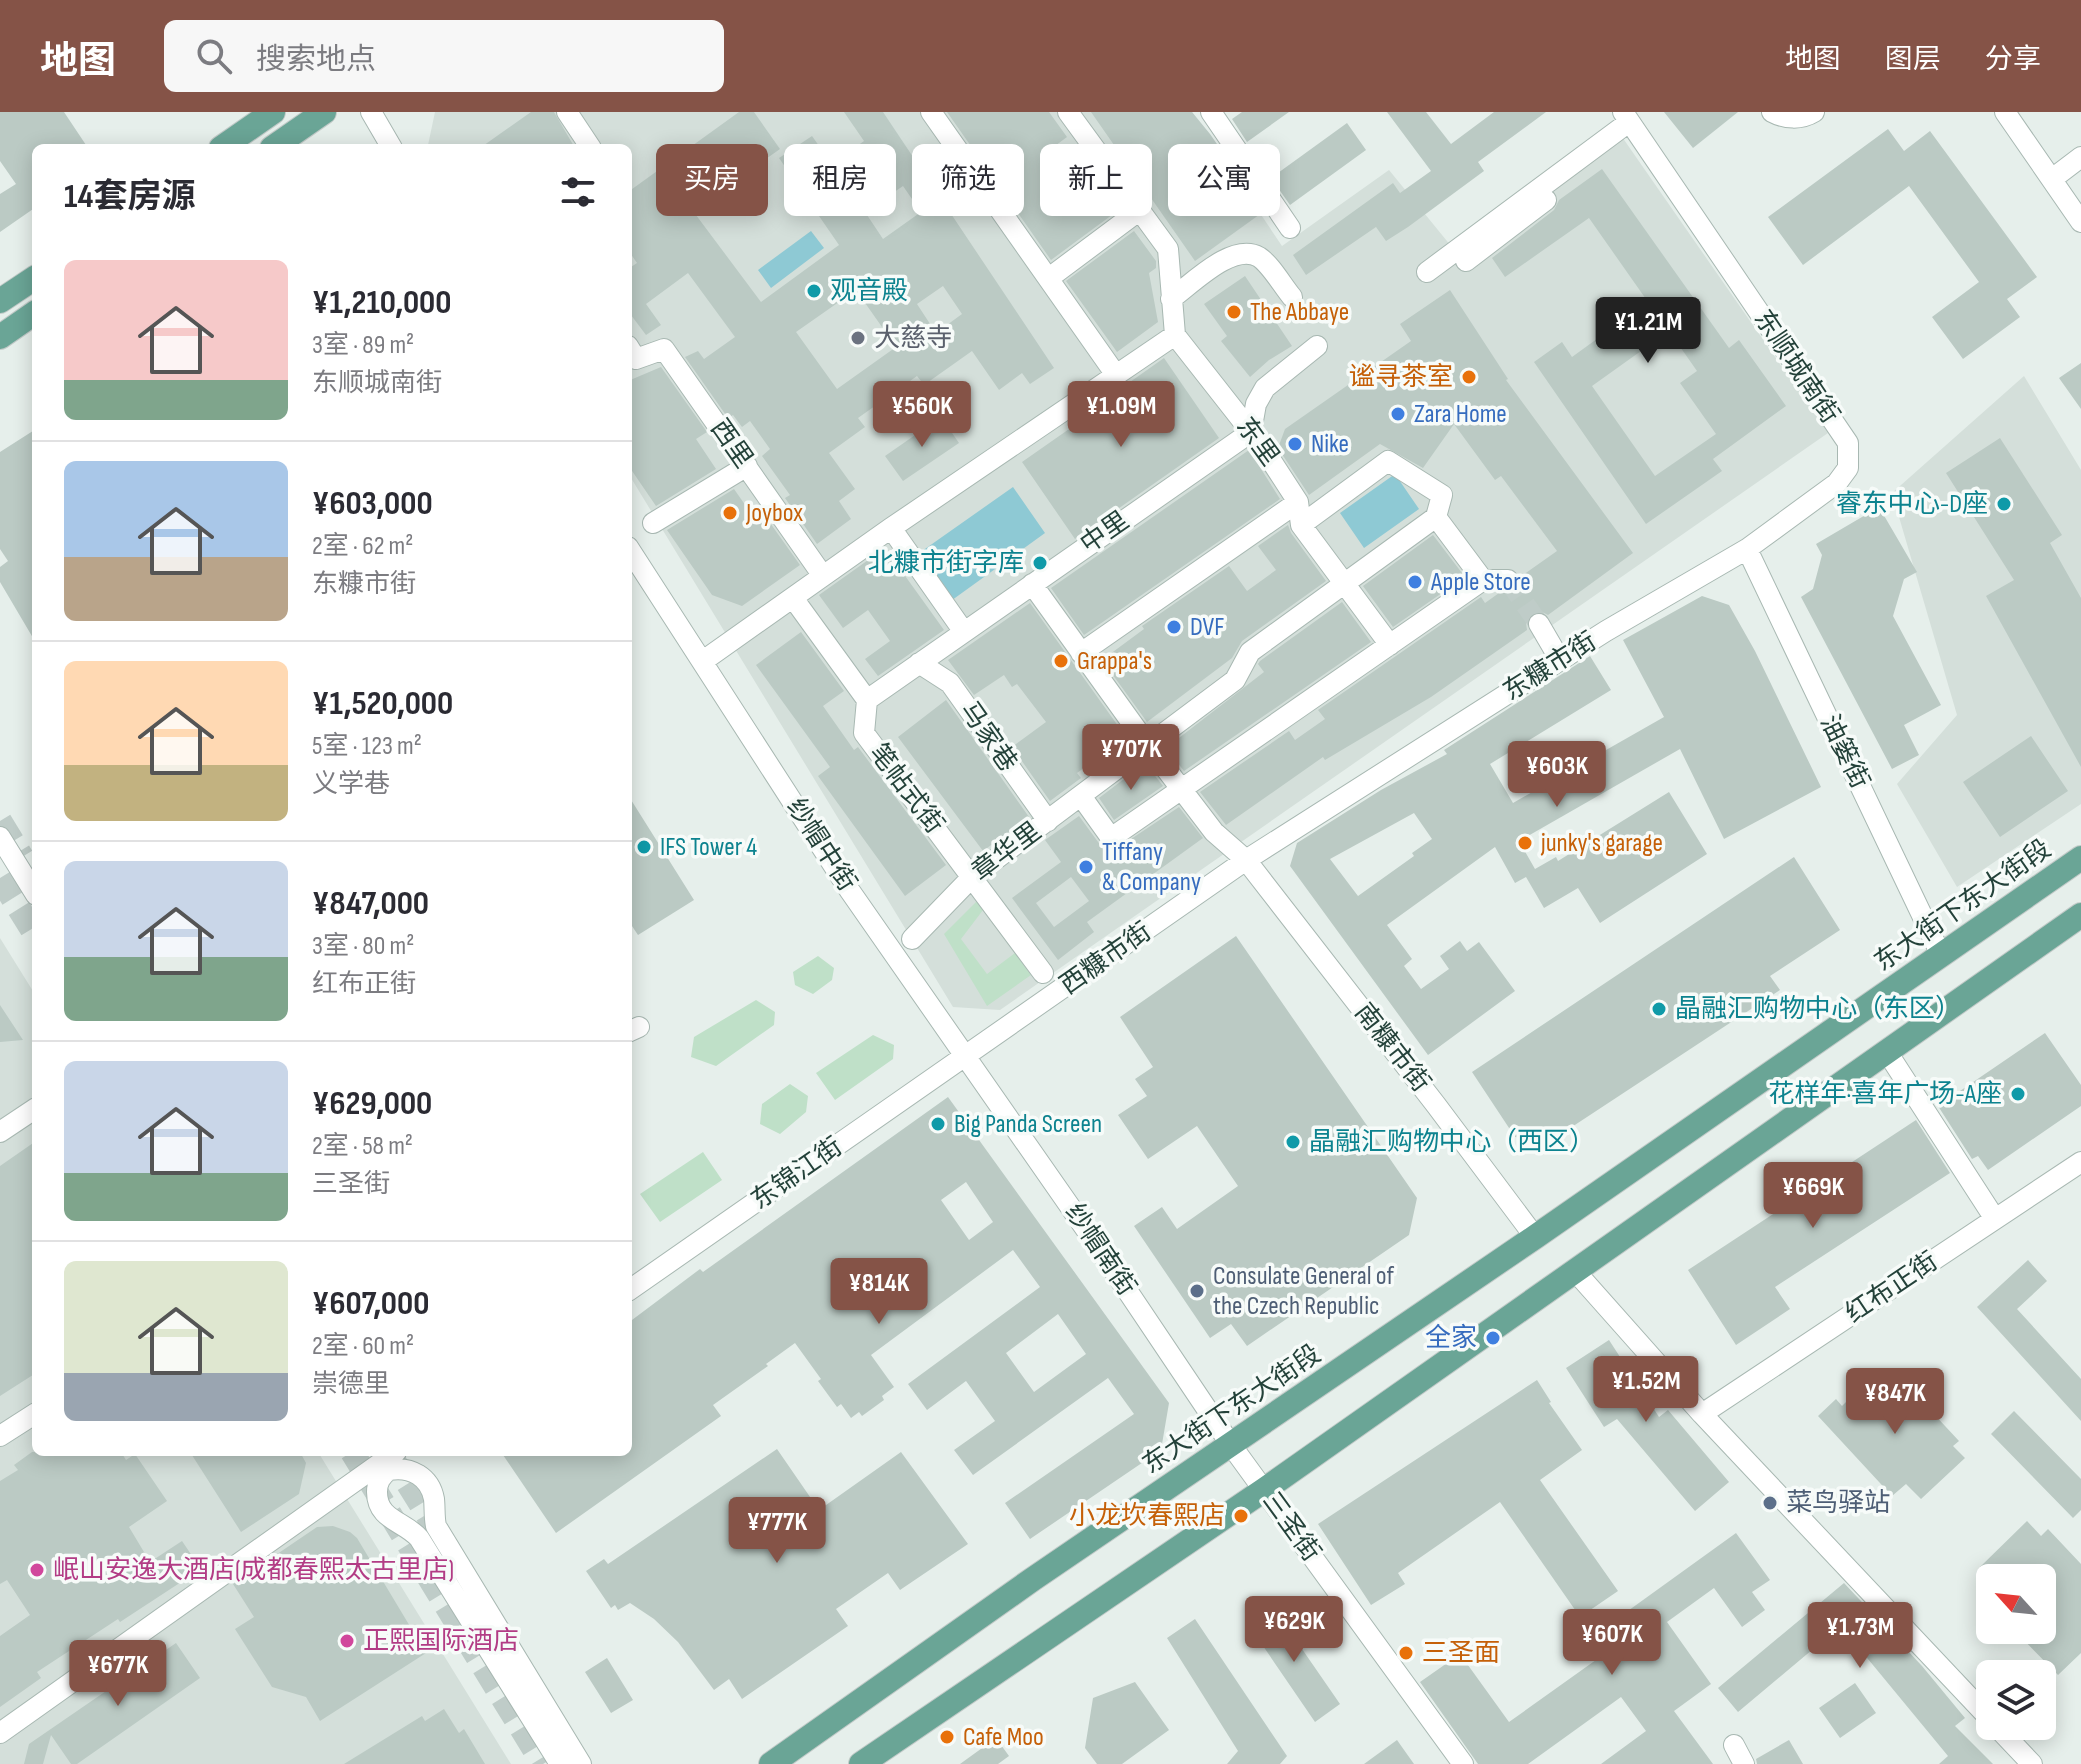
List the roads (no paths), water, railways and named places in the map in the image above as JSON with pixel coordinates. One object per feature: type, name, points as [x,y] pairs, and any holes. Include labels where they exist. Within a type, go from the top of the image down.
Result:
[{"type":"main road","points":[[227,144],[273,112]]},
{"type":"main road","points":[[278,144],[324,112]]},
{"type":"main road","points":[[0,301],[32,280]]},
{"type":"main road","points":[[0,337],[32,315]]},
{"type":"main road","name":"东大街下东大街段","points":[[771,1764],[1033,1579],[1535,1237],[2081,858]]},
{"type":"main road","points":[[861,1764],[1264,1490],[2081,915]]},
{"type":"street","points":[[371,112],[390,144]]},
{"type":"street","points":[[567,112],[588,144]]},
{"type":"street","points":[[931,112],[1116,375]]},
{"type":"street","points":[[1068,112],[1092,144]]},
{"type":"street","points":[[1211,112],[1290,228]]},
{"type":"street","points":[[1772,112],[1797,118],[1814,112]]},
{"type":"street","points":[[2005,112],[2081,222]]},
{"type":"street","points":[[1466,261],[1629,122]]},
{"type":"street","points":[[1427,272],[1629,122]]},
{"type":"street","name":"东顺城南街","points":[[1629,122],[1848,443],[1848,468]]},
{"type":"street","points":[[2052,179],[2081,157]]},
{"type":"street","points":[[1049,278],[1132,216]]},
{"type":"street","points":[[703,661],[891,528],[1175,335],[1168,249],[1144,216]]},
{"type":"street","points":[[1171,299],[1226,257],[1245,253],[1260,258],[1292,297]]},
{"type":"street","name":"东里","points":[[1175,335],[1251,432],[1298,502],[1301,525],[1390,645]]},
{"type":"street","points":[[1251,432],[1256,404],[1265,388],[1317,346]]},
{"type":"street","name":"西里","points":[[632,352],[636,359],[664,349],[823,576]]},
{"type":"street","name":"中里","points":[[867,700],[1251,432]]},
{"type":"street","points":[[1301,525],[1388,461],[1442,495],[1436,517],[1483,580]]},
{"type":"street","points":[[653,523],[747,466]]},
{"type":"street","name":"东糠市街","points":[[1246,860],[1560,660],[1747,549],[1837,483],[1848,468]]},
{"type":"street","points":[[1081,653],[1298,502]]},
{"type":"street","name":"章华里","points":[[912,939],[972,877],[1235,680],[1250,652],[1436,517]]},
{"type":"street","points":[[891,528],[964,632]]},
{"type":"street","name":"油篓街","points":[[1747,549],[1941,955]]},
{"type":"street","name":"纱帽中街","points":[[632,553],[850,891],[965,1057]]},
{"type":"street","points":[[1081,796],[1111,838],[1483,580],[1508,580]]},
{"type":"street","name":"南糠市街","points":[[1032,584],[1214,832],[1246,860],[1535,1237]]},
{"type":"street","points":[[793,598],[867,700]]},
{"type":"street","points":[[1539,624],[1560,660]]},
{"type":"street","name":"马家巷","points":[[919,663],[950,683],[1048,821]]},
{"type":"street","name":"笔帖式街","points":[[867,700],[864,733],[1043,973]]},
{"type":"street","points":[[0,837],[32,889]]},
{"type":"street","name":"西糠市街","points":[[965,1057],[1246,860]]},
{"type":"street","points":[[1887,1052],[1995,1219]]},
{"type":"street","name":"东锦江街","points":[[632,1288],[965,1057]]},
{"type":"street","name":"纱帽南街","points":[[965,1057],[1103,1253],[1231,1445]]},
{"type":"street","points":[[0,1132],[32,1111]]},
{"type":"street","name":"红布正街","points":[[1702,1414],[2081,1162]]},
{"type":"street","points":[[1575,1271],[1702,1414],[1976,1704]]},
{"type":"street","points":[[0,1436],[32,1416]]},
{"type":"street","name":"三圣街","points":[[1231,1445],[1463,1764]]},
{"type":"street","points":[[0,1733],[391,1456]]},
{"type":"street","points":[[560,1764],[419,1538],[380,1509],[377,1483],[384,1474],[399,1468],[411,1470],[427,1483],[432,1492],[436,1526],[581,1764]]},
{"type":"street","points":[[2009,1740],[2032,1764]]},
{"type":"street","points":[[1734,1745],[1744,1764]]},
{"type":"water","points":[[811,231],[824,248],[771,288],[758,270]]},
{"type":"water","points":[[1395,474],[1419,509],[1364,548],[1340,513]]},
{"type":"water","points":[[1013,487],[1045,533],[948,603],[915,556]]},
{"type":"tunnel","points":[[1508,580],[1539,624]]},
{"type":"tunnel","points":[[0,821],[22,857]]},
{"type":"tunnel","points":[[0,878],[32,930]]},
{"type":"tunnel","points":[[354,1456],[543,1764]]},
{"type":"tunnel","points":[[391,1456],[441,1537]]},
{"type":"place","name":"观音殿","points":[[814,291]]},
{"type":"place","name":"The Abbaye","points":[[1234,312]]},
{"type":"place","name":"大慈寺","points":[[858,338]]},
{"type":"place","name":"谧寻茶室","points":[[1469,377]]},
{"type":"place","name":"Zara Home","points":[[1398,414]]},
{"type":"place","name":"Nike","points":[[1295,444]]},
{"type":"place","name":"睿东中心-D座","points":[[2004,504]]},
{"type":"place","name":"Joybox","points":[[730,513]]},
{"type":"place","name":"北糠市街字库","points":[[1040,563]]},
{"type":"place","name":"Apple Store","points":[[1415,582]]},
{"type":"place","name":"DVF","points":[[1174,627]]},
{"type":"place","name":"Grappa's","points":[[1061,661]]},
{"type":"place","name":"junky's garage","points":[[1525,843]]},
{"type":"place","name":"IFS Tower 4","points":[[644,847]]},
{"type":"place","name":"Tiffany & Company","points":[[1086,867]]},
{"type":"place","name":"晶融汇购物中心（东区）","points":[[1659,1009]]},
{"type":"place","name":"花样年·喜年广场-A座","points":[[2018,1094]]},
{"type":"place","name":"Big Panda Screen","points":[[938,1124]]},
{"type":"place","name":"晶融汇购物中心（西区）","points":[[1293,1142]]},
{"type":"place","name":"Consulate General of the Czech Republic","points":[[1197,1291]]},
{"type":"place","name":"全家","points":[[1493,1338]]},
{"type":"place","name":"菜鸟驿站","points":[[1770,1503]]},
{"type":"place","name":"小龙坎春熙店","points":[[1241,1516]]},
{"type":"place","name":"岷山安逸大酒店(成都春熙太古里店)","points":[[37,1570]]},
{"type":"place","name":"正熙国际酒店","points":[[347,1641]]},
{"type":"place","name":"三圣面","points":[[1406,1653]]},
{"type":"place","name":"Cafe Moo","points":[[947,1737]]}]
